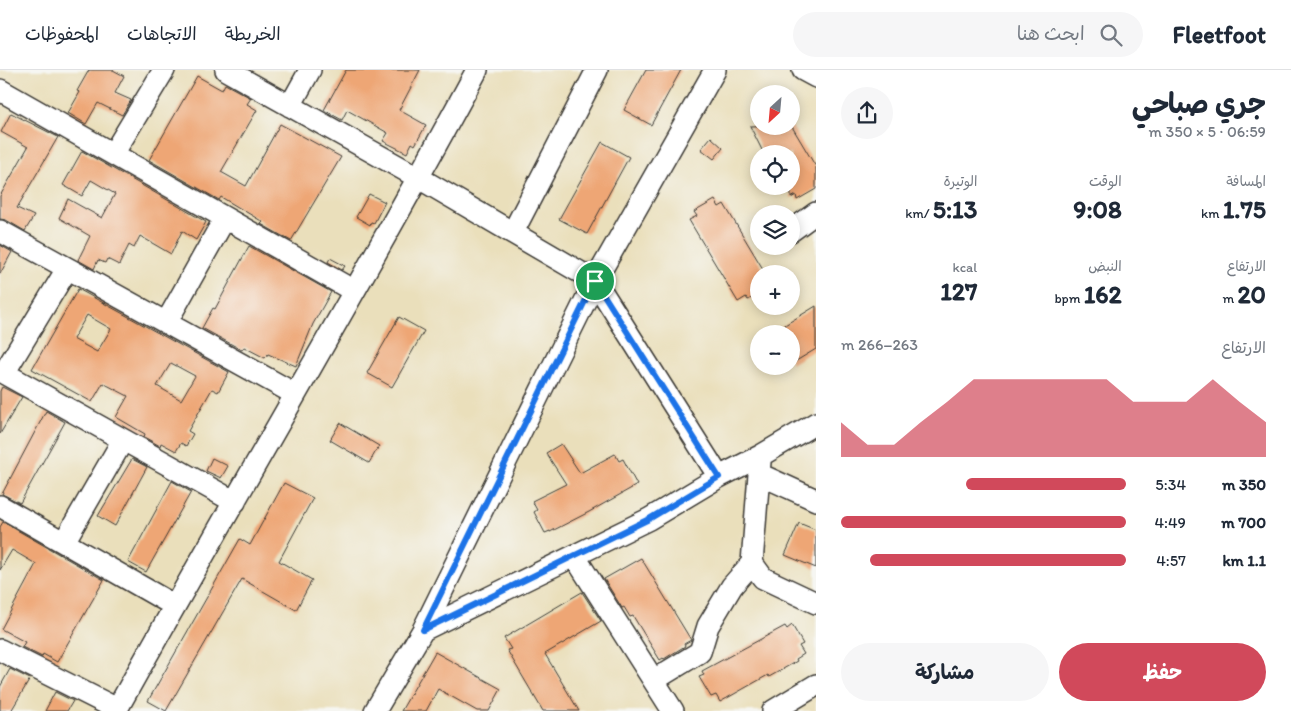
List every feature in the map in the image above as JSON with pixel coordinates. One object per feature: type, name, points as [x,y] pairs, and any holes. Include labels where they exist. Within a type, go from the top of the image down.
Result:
[{"type":"street","points":[[113,154],[164,70]]},
{"type":"street","points":[[226,70],[419,178],[595,281],[719,477]]},
{"type":"street","points":[[290,106],[310,70]]},
{"type":"street","points":[[0,650],[117,710],[419,178],[478,70]]},
{"type":"street","points":[[512,232],[597,70]]},
{"type":"street","points":[[375,711],[423,630],[595,281],[715,70]]},
{"type":"street","points":[[803,70],[816,77]]},
{"type":"street","points":[[0,90],[354,291]]},
{"type":"street","points":[[800,225],[816,213]]},
{"type":"street","points":[[166,323],[225,218]]},
{"type":"street","points":[[0,231],[295,394]]},
{"type":"street","points":[[68,269],[2,372],[235,502]]},
{"type":"street","points":[[423,630],[649,519],[719,477],[760,465],[816,423]]},
{"type":"street","points":[[64,542],[123,440]]},
{"type":"street","points":[[760,465],[816,500]]},
{"type":"street","points":[[654,680],[700,652],[708,626],[732,586],[752,563],[760,465]]},
{"type":"street","points":[[0,506],[175,606]]},
{"type":"street","points":[[575,557],[673,711]]},
{"type":"street","points":[[752,563],[763,578],[816,603]]},
{"type":"street","points":[[773,711],[816,685]]},
{"type":"building","points":[[89,70],[113,70],[124,76],[115,93],[131,100],[122,115],[98,103],[86,124],[68,113],[80,92],[77,91]]},
{"type":"building","points":[[346,70],[420,70],[399,110],[426,125],[415,145],[412,143],[407,153],[383,141],[388,133],[347,110],[342,120],[324,110]]},
{"type":"building","points":[[646,70],[681,70],[651,125],[624,110]]},
{"type":"building","points":[[197,76],[222,90],[225,84],[251,98],[247,104],[257,110],[221,172],[246,186],[280,124],[341,157],[291,241],[261,224],[263,222],[221,197],[219,200],[149,160]]},
{"type":"building","points":[[11,113],[58,137],[17,208],[34,216],[25,231],[6,220],[0,219],[0,196],[28,147],[1,132]]},
{"type":"building","points":[[754,135],[797,135],[816,167],[816,189],[797,200],[796,195],[800,195],[800,145],[760,145]]},
{"type":"building","points":[[711,137],[723,148],[714,159],[701,149]]},
{"type":"building","points":[[602,142],[629,157],[587,234],[559,219]]},
{"type":"building","points":[[82,151],[206,222],[196,240],[182,231],[171,254],[140,236],[134,248],[129,245],[119,265],[107,259],[105,263],[98,260],[94,269],[78,260],[90,236],[59,218],[68,199],[102,218],[115,194],[91,180],[82,196],[63,185]]},
{"type":"building","points":[[369,194],[385,202],[374,223],[371,222],[370,225],[356,217]]},
{"type":"building","points":[[715,200],[719,207],[724,204],[750,247],[750,255],[755,255],[761,265],[750,265],[750,299],[748,300],[746,297],[738,302],[689,220],[697,216],[694,212]]},
{"type":"building","points":[[0,245],[12,252],[0,274]]},
{"type":"building","points":[[249,246],[331,292],[313,324],[296,366],[268,354],[265,358],[244,347],[242,350],[202,328],[213,308],[215,309]]},
{"type":"building","points":[[330,258],[345,266],[342,270],[328,262]]},
{"type":"building","points":[[78,289],[229,372],[218,392],[212,389],[188,431],[193,434],[186,446],[181,443],[176,451],[161,443],[160,446],[144,437],[145,434],[116,417],[128,396],[103,383],[92,402],[32,369]],"holes":[[[87,315],[111,329],[97,352],[73,339]],[[171,363],[195,376],[181,400],[157,386]]]},
{"type":"building","points":[[816,306],[816,349],[800,359],[800,325],[785,325]]},
{"type":"building","points":[[399,317],[424,331],[392,387],[367,373]]},
{"type":"building","points":[[2,387],[22,397],[0,434],[0,391]]},
{"type":"building","points":[[46,411],[65,422],[20,503],[2,494]]},
{"type":"building","points":[[340,423],[379,446],[369,463],[330,440]]},
{"type":"building","points":[[561,444],[580,473],[615,454],[619,461],[623,459],[637,485],[589,512],[545,533],[534,512],[537,510],[532,501],[566,484],[546,453]]},
{"type":"building","points":[[212,458],[228,466],[221,478],[206,471]]},
{"type":"building","points":[[132,459],[147,467],[115,526],[98,516]]},
{"type":"building","points":[[172,481],[191,492],[146,572],[128,562]]},
{"type":"building","points":[[284,483],[313,498],[279,561],[312,580],[296,610],[242,579],[166,711],[148,701],[240,539],[250,545]]},
{"type":"building","points":[[3,522],[104,580],[57,662],[43,654],[42,657],[22,647],[25,642],[1,629],[36,564],[12,550],[0,570],[0,527]]},
{"type":"building","points":[[799,523],[816,530],[816,568],[785,555]]},
{"type":"building","points":[[641,558],[691,640],[684,644],[685,646],[660,660],[633,616],[630,617],[624,607],[622,608],[604,579]]},
{"type":"building","points":[[582,592],[601,621],[545,654],[579,711],[543,711],[507,650],[511,649],[504,638]]},
{"type":"building","points":[[792,625],[803,644],[799,646],[804,654],[796,659],[797,661],[720,702],[716,695],[711,697],[699,677],[704,675],[702,671],[785,626],[787,629]]},
{"type":"building","points":[[435,652],[501,689],[489,711],[477,711],[438,689],[426,711],[401,711]]},
{"type":"building","points":[[10,669],[30,679],[11,711],[0,711],[0,687]]},
{"type":"building","points":[[55,692],[73,701],[67,711],[45,711]]},
{"type":"route","points":[[595,281],[719,477],[649,519],[423,630],[595,281]]}]
